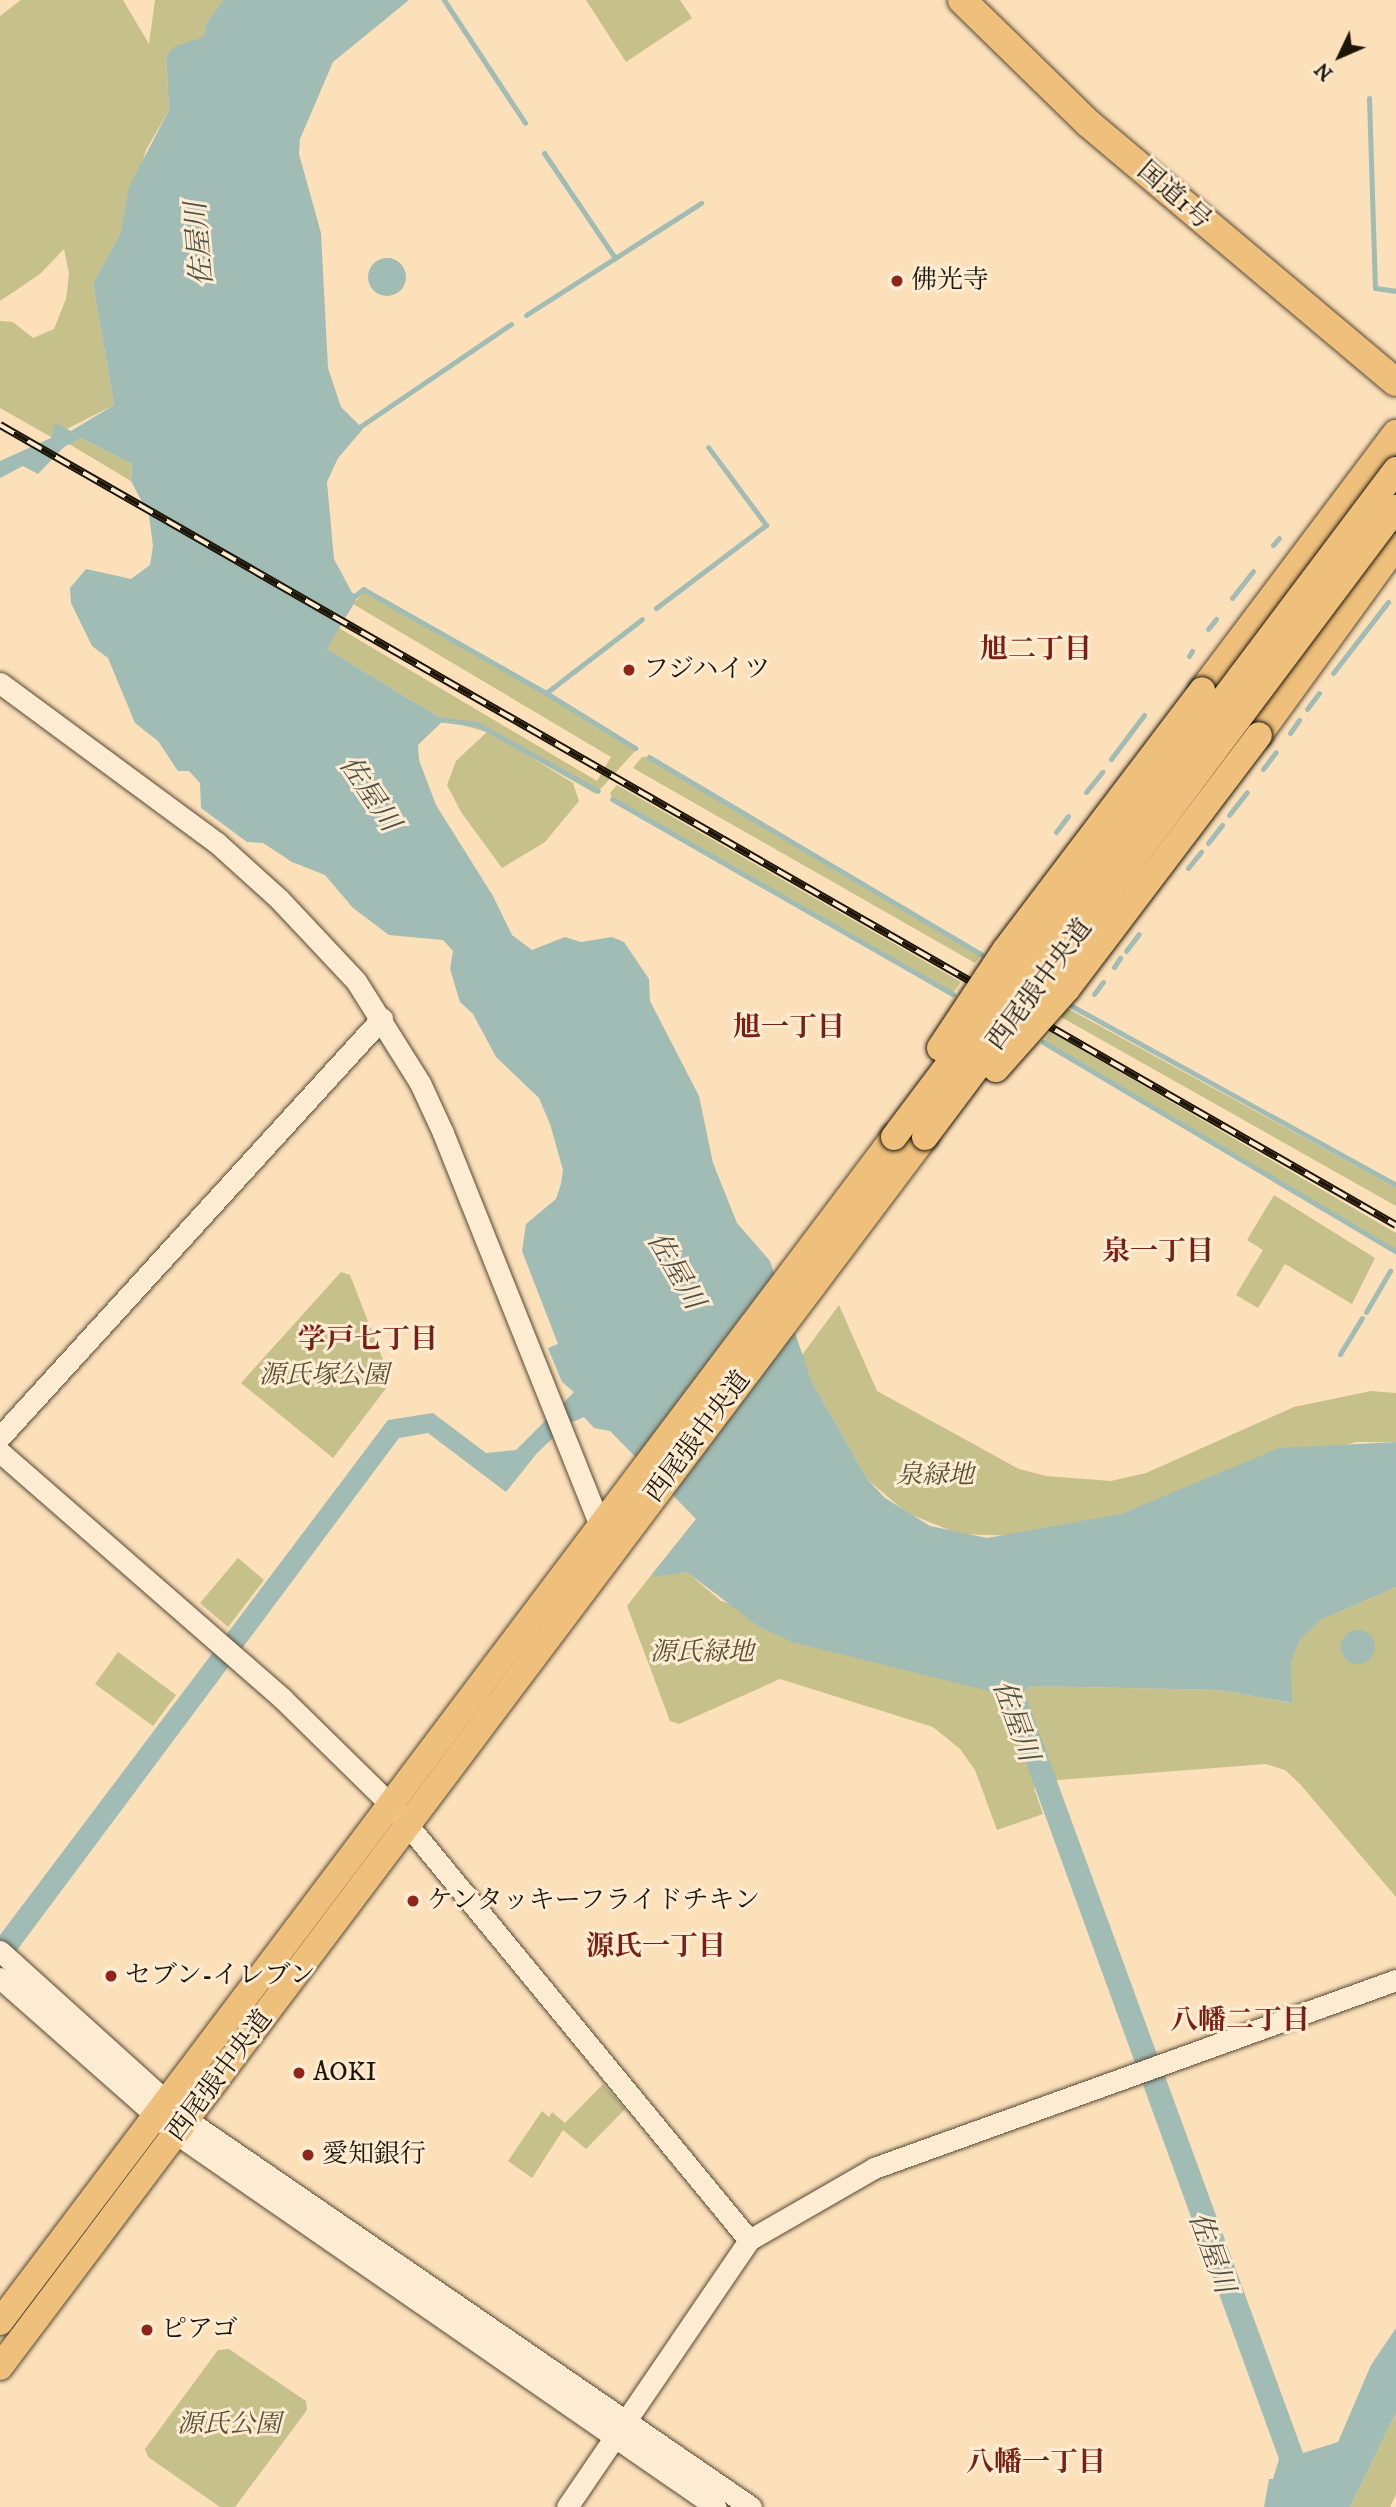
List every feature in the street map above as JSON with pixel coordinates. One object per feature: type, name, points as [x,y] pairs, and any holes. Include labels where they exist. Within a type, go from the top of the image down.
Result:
[{"type":"highway","name":"国道1号","points":[[962,0],[1088,123],[1396,382]]},
{"type":"main road","points":[[894,1137],[936,1053],[1005,950],[1396,433]]},
{"type":"main road","name":"西尾張中央道","points":[[790,1294],[894,1137],[1396,470]]},
{"type":"main road","name":"西尾張中央道","points":[[0,2367],[182,2127],[400,1816],[616,1519],[790,1294],[925,1137],[1396,508]]},
{"type":"main road","points":[[925,1137],[951,1120],[1067,989],[1259,735],[1396,546]]},
{"type":"main road","name":"西尾張中央道","points":[[0,2322],[161,2107],[400,1816]]},
{"type":"street","points":[[0,682],[216,842],[324,946],[382,1018],[443,1133],[562,1436],[616,1519]]},
{"type":"street","points":[[0,1437],[382,1018]]},
{"type":"street","points":[[0,1452],[316,1728],[400,1816],[749,2240]]},
{"type":"street","points":[[4,1963],[182,2127],[621,2429],[751,2507]]},
{"type":"street","points":[[567,2507],[749,2240],[874,2168],[1396,1980]]},
{"type":"street","points":[[621,2429],[716,2507]]},
{"type":"green space","points":[[21,0],[123,0],[149,44],[155,0],[223,0],[206,24],[203,37],[166,56],[169,110],[146,150],[121,232],[93,284],[114,405],[51,437],[0,408],[0,321],[13,322],[33,338],[54,329],[66,299],[69,274],[64,249],[40,274],[0,301],[0,16]]},
{"type":"green space","points":[[586,0],[680,0],[692,18],[626,62]]},
{"type":"green space","points":[[81,438],[132,464],[131,481],[69,444]]},
{"type":"green space","points":[[364,592],[547,695],[636,750],[596,794],[526,754],[573,783],[579,801],[545,842],[502,868],[461,812],[447,785],[456,761],[487,732],[444,720],[327,649],[339,628],[597,781],[611,757],[353,604]]},
{"type":"green space","points":[[642,757],[649,757],[981,955],[975,963],[633,768]]},
{"type":"green space","points":[[617,785],[961,982],[953,993],[612,798],[610,793]]},
{"type":"green space","points":[[1067,1008],[1396,1188],[1396,1206],[1061,1017]]},
{"type":"green space","points":[[1051,1032],[1396,1233],[1396,1250],[1044,1042]]},
{"type":"green space","points":[[1274,1195],[1375,1258],[1352,1304],[1285,1264],[1258,1308],[1236,1295],[1263,1250],[1247,1240]]},
{"type":"green space","name":"源氏塚公園","points":[[341,1272],[350,1275],[389,1375],[387,1387],[333,1458],[241,1383]]},
{"type":"green space","name":"泉緑地","points":[[839,1305],[877,1391],[1019,1469],[1046,1476],[1111,1481],[1146,1473],[1294,1407],[1371,1391],[1396,1393],[1396,1442],[1356,1442],[1174,1493],[1121,1514],[1018,1536],[959,1534],[907,1513],[868,1480],[812,1382],[802,1355]]},
{"type":"green space","points":[[238,1558],[264,1580],[228,1627],[200,1603]]},
{"type":"green space","name":"源氏緑地","points":[[687,1572],[721,1601],[1024,1691],[1031,1686],[1219,1690],[1291,1703],[1291,1663],[1300,1640],[1321,1620],[1396,1587],[1396,1897],[1300,1784],[1285,1770],[1266,1764],[1058,1780],[1034,1788],[1043,1814],[997,1830],[975,1770],[960,1749],[933,1727],[780,1679],[679,1724],[670,1721],[627,1606],[652,1574]]},
{"type":"green space","points":[[118,1652],[176,1695],[153,1726],[95,1684]]},
{"type":"green space","points":[[603,2084],[625,2109],[586,2149],[563,2130],[532,2178],[508,2161],[542,2111],[549,2117],[552,2112],[565,2123]]},
{"type":"green space","name":"源氏公園","points":[[229,2349],[306,2401],[307,2410],[235,2507],[220,2507],[148,2457],[145,2449],[218,2350]]},
{"type":"green space","points":[[1396,2413],[1396,2494],[1390,2507],[1350,2507]]},
{"type":"water","name":"佐屋川","points":[[223,0],[409,0],[333,62],[300,139],[299,154],[321,233],[328,368],[341,407],[363,429],[338,458],[327,482],[334,559],[356,600],[327,649],[444,720],[418,745],[419,760],[436,805],[493,896],[512,935],[532,950],[565,937],[581,942],[612,937],[624,942],[649,979],[650,1001],[699,1096],[713,1163],[737,1223],[770,1261],[812,1382],[868,1480],[885,1498],[930,1526],[987,1538],[1121,1514],[1279,1448],[1396,1442],[1396,1587],[1321,1620],[1300,1640],[1291,1663],[1292,1703],[1219,1690],[1031,1686],[1024,1691],[1303,2453],[1338,2442],[1371,2365],[1396,2328],[1396,2413],[1350,2507],[1264,2507],[1269,2479],[1273,2479],[1279,2459],[1001,1694],[792,1642],[758,1626],[687,1572],[655,1577],[652,1574],[696,1519],[610,1431],[594,1428],[584,1417],[568,1424],[537,1453],[506,1492],[428,1433],[399,1438],[0,1973],[0,1935],[388,1420],[433,1413],[486,1453],[516,1450],[574,1392],[562,1382],[548,1348],[558,1344],[522,1251],[526,1224],[556,1199],[563,1170],[550,1124],[539,1098],[496,1057],[473,1014],[460,1002],[450,969],[453,951],[443,940],[389,935],[353,908],[325,875],[292,862],[263,843],[247,842],[201,808],[200,783],[189,771],[178,771],[158,741],[135,723],[108,658],[92,646],[71,603],[70,588],[86,569],[131,579],[150,565],[153,546],[149,515],[131,481],[132,464],[81,438],[64,447],[38,474],[23,466],[0,478],[0,461],[51,438],[55,423],[71,431],[114,405],[93,284],[121,232],[129,187],[169,110],[166,56],[174,47],[203,37],[206,24]]},
{"type":"water","points":[[387,258],[400,264],[406,277],[400,290],[387,296],[374,290],[368,277],[374,264]]},
{"type":"water","points":[[1358,1630],[1370,1635],[1375,1647],[1370,1659],[1358,1664],[1346,1659],[1341,1647],[1346,1635]]},
{"type":"waterway","points":[[444,0],[525,123]]},
{"type":"waterway","points":[[1369,98],[1375,288],[1396,291]]},
{"type":"waterway","points":[[544,153],[615,258]]},
{"type":"waterway","points":[[526,315],[701,203]]},
{"type":"waterway","points":[[358,428],[511,324]]},
{"type":"waterway","points":[[656,608],[766,525],[708,447]]},
{"type":"waterway","points":[[1273,545],[1279,538]]},
{"type":"waterway","points":[[1232,598],[1253,571]]},
{"type":"waterway","points":[[348,594],[355,596],[363,589],[546,693],[642,619]]},
{"type":"waterway","points":[[1333,673],[1388,602]]},
{"type":"waterway","points":[[1208,629],[1216,619]]},
{"type":"waterway","points":[[1189,656],[1192,651]]},
{"type":"waterway","points":[[546,693],[635,748]]},
{"type":"waterway","points":[[1307,709],[1319,693]]},
{"type":"waterway","points":[[1111,759],[1144,715]]},
{"type":"waterway","points":[[437,719],[477,724],[598,791]]},
{"type":"waterway","points":[[1290,733],[1299,720]]},
{"type":"waterway","points":[[1263,769],[1276,752]]},
{"type":"waterway","points":[[649,757],[981,954]]},
{"type":"waterway","points":[[1086,792],[1102,772]]},
{"type":"waterway","points":[[1229,815],[1247,792]]},
{"type":"waterway","points":[[612,799],[953,994]]},
{"type":"waterway","points":[[1056,832],[1068,816]]},
{"type":"waterway","points":[[1208,843],[1222,825]]},
{"type":"waterway","points":[[1188,868],[1201,852]]},
{"type":"waterway","points":[[1126,951],[1139,934]]},
{"type":"waterway","points":[[1114,967],[1120,958]]},
{"type":"waterway","points":[[1094,994],[1103,982]]},
{"type":"waterway","points":[[1070,1005],[1396,1185]]},
{"type":"waterway","points":[[1043,1042],[1396,1252]]},
{"type":"waterway","points":[[1366,1312],[1390,1271]]},
{"type":"waterway","points":[[1340,1354],[1362,1318]]},
{"type":"railway","points":[[0,425],[1396,1225]]},
{"type":"place","name":"佛光寺","points":[[897,281]]},
{"type":"place","name":"フジハイツ","points":[[629,670]]},
{"type":"place","name":"ケンタッキーフライドチキン","points":[[413,1901]]},
{"type":"place","name":"セブン-イレブン","points":[[111,1976]]},
{"type":"place","name":"AOKI","points":[[299,2073]]},
{"type":"place","name":"愛知銀行","points":[[308,2155]]},
{"type":"place","name":"ピアゴ","points":[[147,2330]]},
{"type":"district","name":"旭二丁目","points":[[1036,650]]},
{"type":"district","name":"旭一丁目","points":[[789,1028]]},
{"type":"district","name":"泉一丁目","points":[[1158,1252]]},
{"type":"district","name":"学戸七丁目","points":[[368,1340]]},
{"type":"district","name":"源氏一丁目","points":[[656,1947]]},
{"type":"district","name":"八幡二丁目","points":[[1240,2021]]},
{"type":"district","name":"八幡一丁目","points":[[1036,2463]]}]
